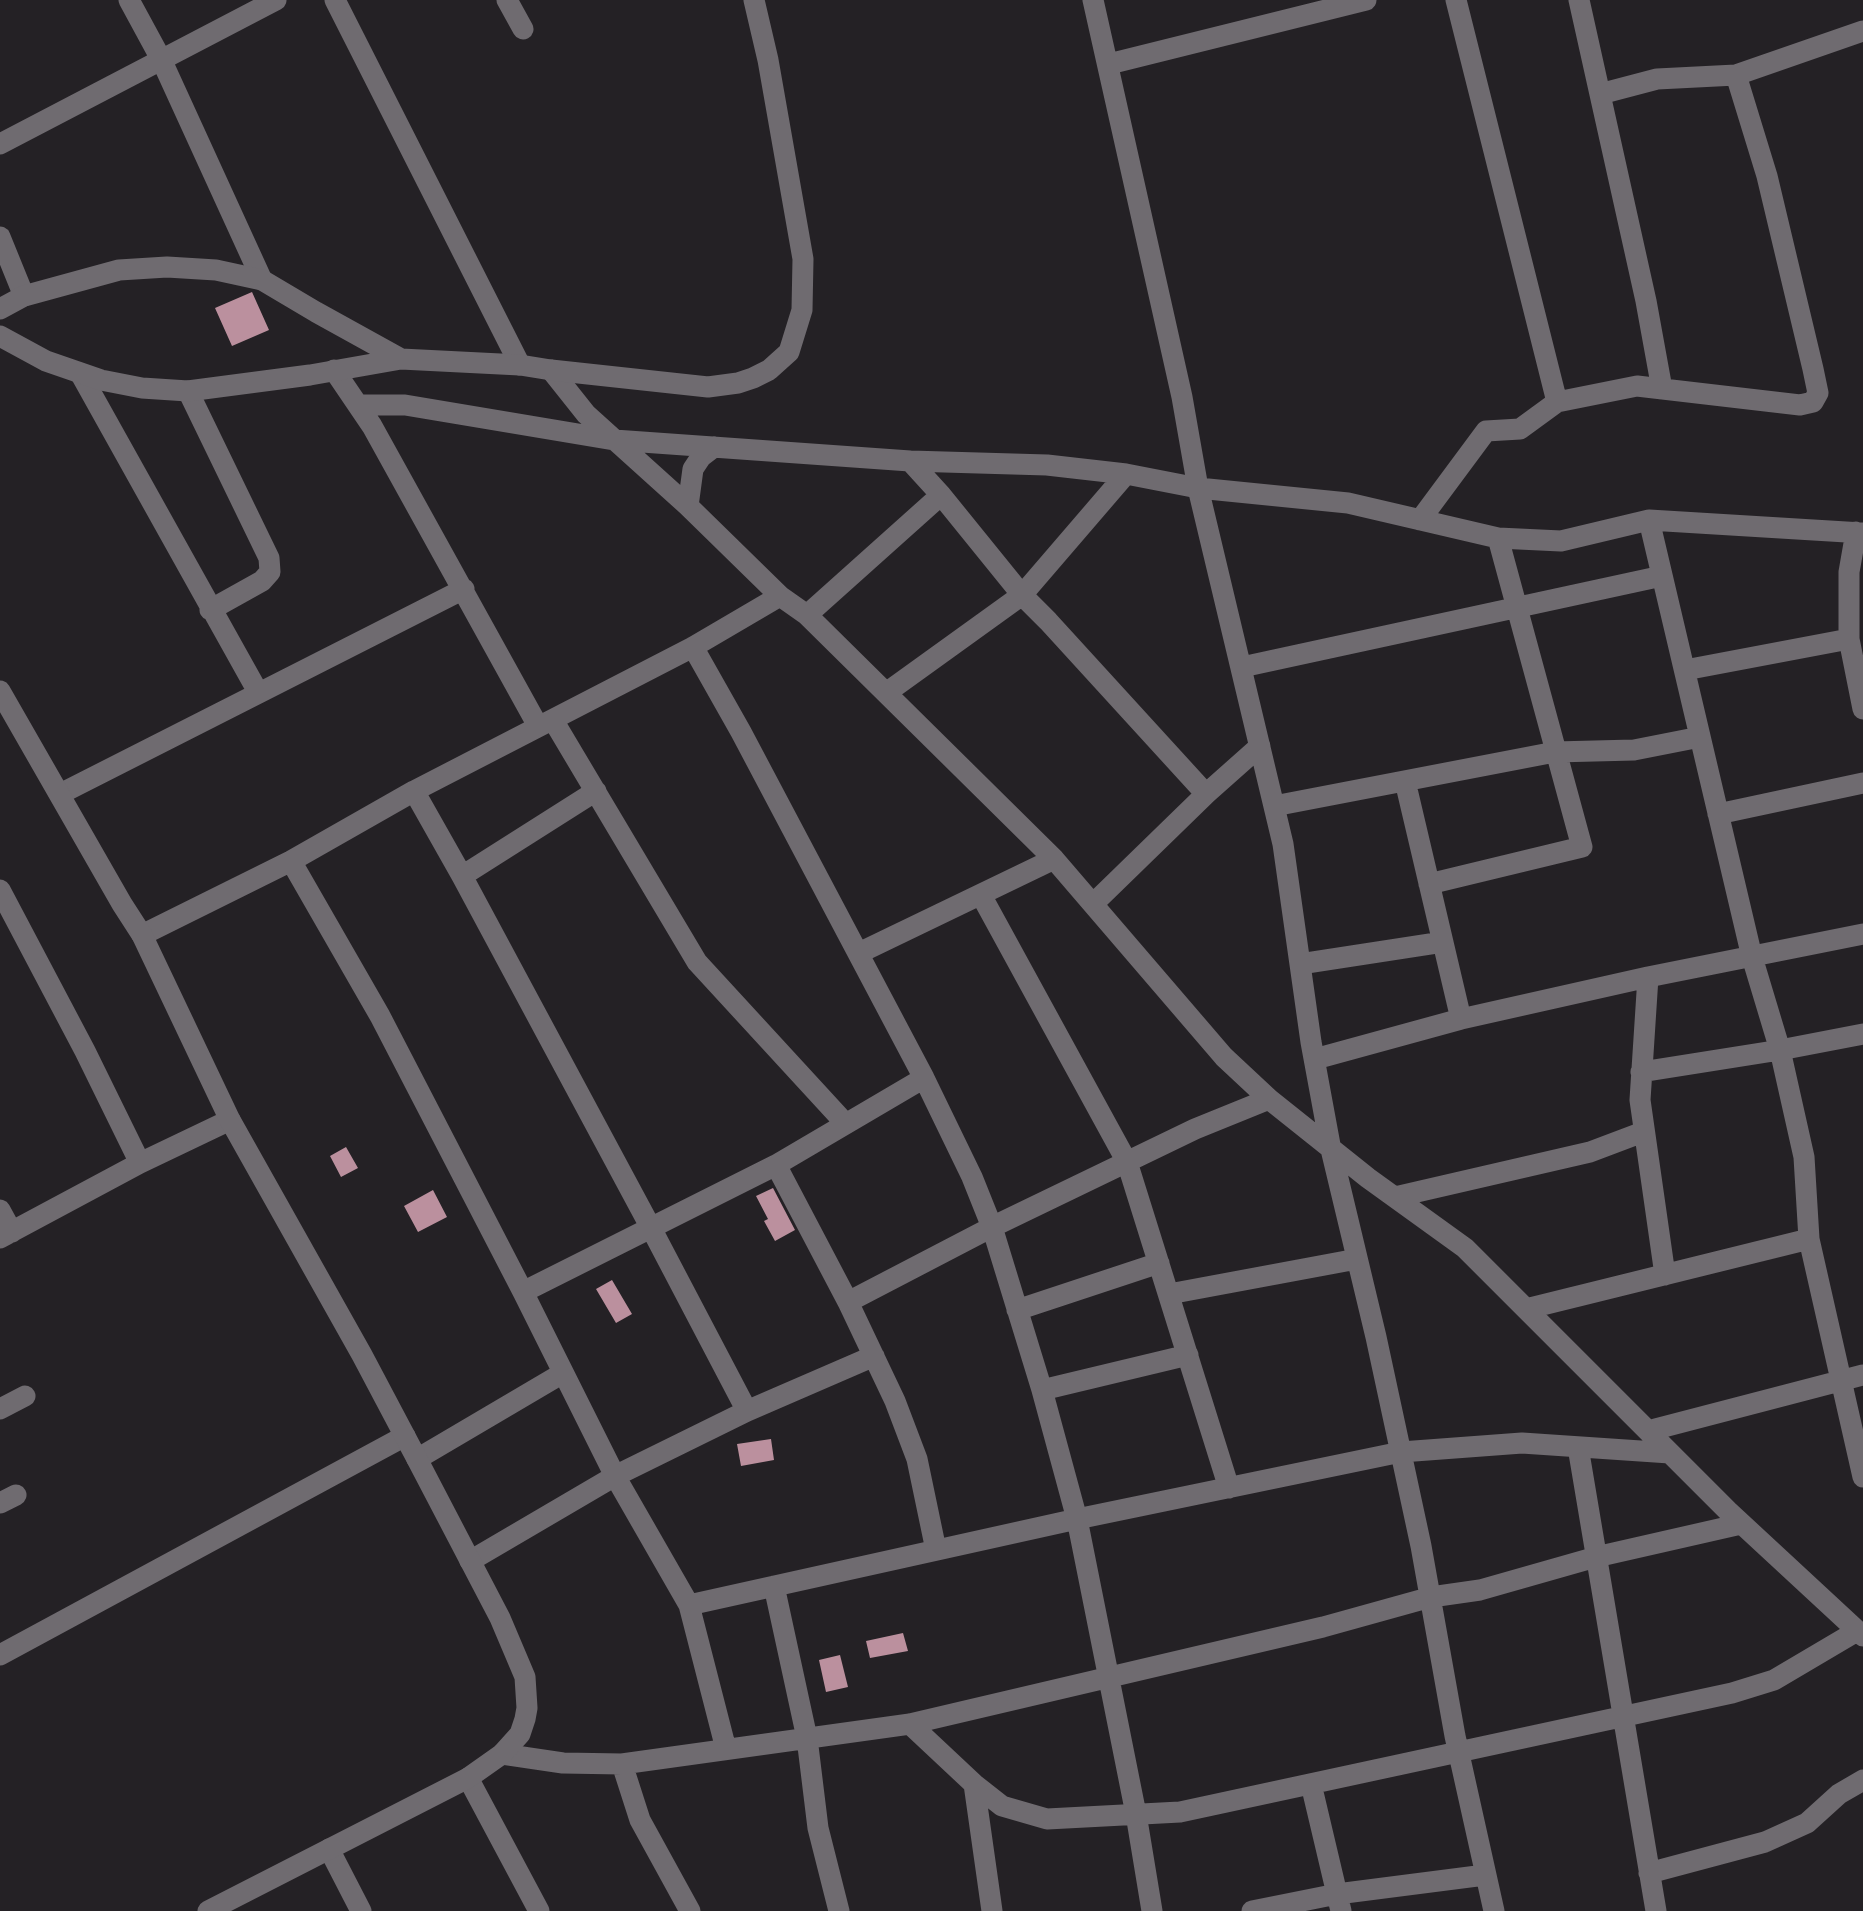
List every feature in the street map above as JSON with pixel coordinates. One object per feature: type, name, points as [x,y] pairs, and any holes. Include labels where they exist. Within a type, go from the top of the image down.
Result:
[{"type":"street","points":[[129,0],[161,59],[262,280]]},
{"type":"street","points":[[0,144],[276,0]]},
{"type":"street","points":[[335,0],[520,365]]},
{"type":"street","points":[[507,0],[523,29]]},
{"type":"street","points":[[0,336],[46,361],[100,380],[142,388],[188,391],[401,359],[520,365],[708,387],[753,378],[769,370],[789,352],[802,310],[803,259],[768,60],[754,0]]},
{"type":"street","points":[[1093,0],[1182,397],[1198,488],[1283,844],[1330,1145],[1401,1452],[1494,1911]]},
{"type":"street","points":[[1109,64],[1307,7],[1366,0]]},
{"type":"street","points":[[1458,0],[1557,402]]},
{"type":"street","points":[[1579,0],[1646,301],[1662,389]]},
{"type":"street","points":[[1600,94],[1657,79],[1736,75],[1863,31]]},
{"type":"street","points":[[1420,520],[1486,431],[1520,429],[1557,402],[1637,386],[1800,405],[1813,402],[1818,393],[1767,176],[1736,75]]},
{"type":"street","points":[[0,237],[24,296]]},
{"type":"street","points":[[0,309],[24,296],[119,270],[167,267],[216,270],[262,280],[401,359]]},
{"type":"street","points":[[334,370],[358,405],[464,589],[546,723],[596,792],[697,962],[845,1123]]},
{"type":"street","points":[[551,370],[586,414],[688,506],[780,596],[807,615],[1055,859],[1224,1057],[1269,1098],[1368,1178],[1465,1248],[1741,1524],[1860,1633],[1774,1680],[1732,1693],[1180,1812],[1047,1819],[1002,1806],[974,1784],[910,1724]]},
{"type":"street","points":[[80,373],[258,692]]},
{"type":"street","points":[[188,391],[269,558],[270,572],[262,581],[210,610]]},
{"type":"street","points":[[358,405],[405,405],[614,440],[910,461],[1047,465],[1126,474],[1198,488],[1348,503],[1498,538],[1561,541],[1649,520],[1859,533],[1849,572],[1849,639],[1863,709]]},
{"type":"street","points":[[688,506],[693,469],[701,457],[715,447]]},
{"type":"street","points":[[910,461],[941,495],[1022,596],[1206,794]]},
{"type":"street","points":[[887,693],[1022,596],[1126,474]]},
{"type":"street","points":[[807,615],[941,495]]},
{"type":"street","points":[[1649,520],[1752,957],[1780,1050],[1804,1157],[1809,1239],[1863,1477]]},
{"type":"street","points":[[1429,884],[1582,847],[1498,538]]},
{"type":"street","points":[[1242,667],[1662,576]]},
{"type":"street","points":[[60,794],[464,589]]},
{"type":"street","points":[[142,935],[291,861],[414,791],[694,647],[780,596]]},
{"type":"street","points":[[1685,670],[1849,639]]},
{"type":"street","points":[[694,647],[924,1078],[972,1177],[992,1227],[1042,1390],[1077,1519],[1136,1814],[1152,1911]]},
{"type":"street","points":[[0,691],[142,935],[230,1120],[405,1436],[500,1618],[525,1677],[525,1719],[520,1734],[502,1754],[468,1779],[208,1911]]},
{"type":"street","points":[[1274,806],[1555,752],[1634,750],[1700,737]]},
{"type":"street","points":[[1093,904],[1206,794],[1260,746]]},
{"type":"street","points":[[1405,781],[1461,1019]]},
{"type":"street","points":[[1718,814],[1863,783]]},
{"type":"street","points":[[414,791],[747,1411]]},
{"type":"street","points":[[462,876],[596,792]]},
{"type":"street","points":[[859,953],[1055,859]]},
{"type":"street","points":[[291,861],[380,1016],[615,1476],[689,1605],[726,1749]]},
{"type":"street","points":[[0,890],[85,1051],[140,1163]]},
{"type":"street","points":[[981,895],[1127,1162],[1229,1488]]},
{"type":"street","points":[[1315,1059],[1461,1019],[1648,977],[1863,934]]},
{"type":"street","points":[[1300,964],[1443,942]]},
{"type":"street","points":[[1648,977],[1640,1100],[1665,1275]]},
{"type":"street","points":[[1642,1072],[1863,1034]]},
{"type":"street","points":[[523,1292],[776,1165],[924,1078]]},
{"type":"street","points":[[848,1302],[992,1227],[1195,1129],[1269,1098]]},
{"type":"street","points":[[0,1210],[6,1235],[140,1163],[230,1120]]},
{"type":"street","points":[[1395,1197],[1590,1152],[1643,1132]]},
{"type":"street","points":[[776,1165],[848,1302],[895,1401],[917,1459],[936,1550]]},
{"type":"street","points":[[1527,1309],[1809,1239]]},
{"type":"street","points":[[1169,1294],[1357,1258]]},
{"type":"street","points":[[1017,1310],[1159,1263]]},
{"type":"street","points":[[1042,1390],[1188,1355]]},
{"type":"street","points":[[470,1561],[615,1476],[747,1411],[874,1356]]},
{"type":"street","points":[[417,1459],[563,1373]]},
{"type":"street","points":[[1648,1431],[1863,1375]]},
{"type":"street","points":[[0,1409],[25,1396]]},
{"type":"street","points":[[0,1655],[405,1436]]},
{"type":"street","points":[[689,1605],[1077,1519],[1401,1452],[1522,1443],[1670,1453]]},
{"type":"street","points":[[1578,1447],[1656,1911]]},
{"type":"street","points":[[502,1754],[563,1763],[622,1764],[910,1724],[1323,1628],[1431,1597],[1480,1590],[1597,1557],[1741,1524]]},
{"type":"street","points":[[774,1586],[807,1738],[818,1828],[839,1911]]},
{"type":"street","points":[[622,1764],[640,1820],[690,1911]]},
{"type":"street","points":[[468,1779],[538,1911]]},
{"type":"street","points":[[1650,1873],[1765,1842],[1807,1824],[1839,1794],[1863,1780]]},
{"type":"street","points":[[974,1784],[992,1911]]},
{"type":"street","points":[[1311,1784],[1339,1903]]},
{"type":"street","points":[[329,1849],[361,1911]]},
{"type":"street","points":[[1252,1911],[1339,1903],[1485,1875]]},
{"type":"building","points":[[252,292],[269,330],[232,346],[215,308]]},
{"type":"building","points":[[346,1147],[358,1168],[341,1177],[330,1156]]},
{"type":"building","points":[[773,1188],[795,1230],[775,1241],[764,1221],[768,1219],[756,1196]]},
{"type":"building","points":[[433,1190],[447,1217],[418,1232],[404,1206]]},
{"type":"building","points":[[612,1280],[632,1314],[616,1323],[596,1289]]},
{"type":"building","points":[[771,1439],[774,1460],[741,1466],[737,1444]]},
{"type":"building","points":[[903,1633],[908,1651],[870,1658],[866,1641]]},
{"type":"building","points":[[840,1655],[848,1687],[826,1692],[819,1660]]}]
